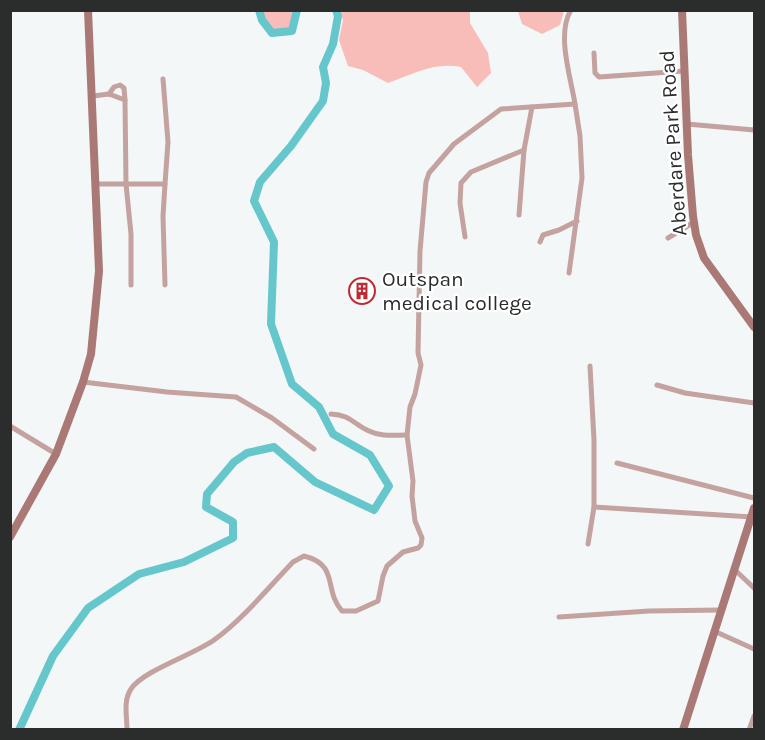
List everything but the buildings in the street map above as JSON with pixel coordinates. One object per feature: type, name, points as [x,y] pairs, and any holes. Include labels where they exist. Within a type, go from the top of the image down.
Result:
[{"type":"street","points":[[10,537],[56,454],[91,354],[98,289],[93,96],[88,10]]},
{"type":"street","points":[[569,273],[582,178],[582,158],[575,104],[564,42],[565,25],[571,10]]},
{"type":"street","name":"Aberdare Park Road","points":[[682,10],[694,222],[699,247],[704,258],[754,327]]},
{"type":"street","points":[[594,53],[595,73],[599,77],[684,71]]},
{"type":"street","points":[[164,79],[168,142],[163,216],[165,285]]},
{"type":"street","points":[[109,94],[114,87],[120,85],[124,88],[126,184],[131,234],[131,285]]},
{"type":"street","points":[[93,96],[109,94],[125,100]]},
{"type":"street","points":[[128,729],[126,698],[134,685],[207,645],[229,629],[300,557],[316,559],[322,563],[332,583],[335,604],[342,611],[356,611],[378,600],[382,576],[387,566],[403,552],[421,545],[422,538],[415,521],[407,435],[410,407],[421,365],[418,353],[420,251],[426,182],[429,173],[454,144],[501,109],[575,104]]},
{"type":"street","points":[[519,215],[524,150],[532,107]]},
{"type":"street","points":[[687,124],[754,130]]},
{"type":"street","points":[[465,237],[460,203],[460,183],[471,172],[524,150]]},
{"type":"street","points":[[96,184],[165,184]]},
{"type":"street","points":[[540,242],[543,235],[577,221]]},
{"type":"street","points":[[668,238],[694,222]]},
{"type":"street","points":[[588,544],[594,507],[594,440],[590,366]]},
{"type":"street","points":[[83,382],[236,397],[272,418],[314,449]]},
{"type":"street","points":[[657,385],[685,393],[754,403]]},
{"type":"street","points":[[331,414],[351,418],[367,431],[374,433],[407,435]]},
{"type":"street","points":[[10,426],[56,454]]},
{"type":"street","points":[[617,464],[754,498]]},
{"type":"street","points":[[594,507],[752,520]]},
{"type":"street","points":[[683,729],[754,508]]},
{"type":"street","points":[[735,570],[754,588]]},
{"type":"street","points":[[559,617],[649,611],[721,610]]},
{"type":"street","points":[[714,631],[754,649]]},
{"type":"street","points":[[749,729],[754,716]]},
{"type":"shaded area","points":[[518,10],[564,11],[560,25],[542,34],[522,24]]},
{"type":"shaded area","points":[[259,11],[297,11],[292,31],[272,33],[262,20]]},
{"type":"shaded area","points":[[340,11],[470,11],[470,23],[488,53],[491,73],[477,87],[461,67],[451,66],[432,67],[388,83],[363,70],[348,66],[339,40],[343,20]]},
{"type":"waterway","points":[[259,10],[262,20],[272,33],[292,31],[297,10]]},
{"type":"waterway","points":[[19,730],[53,656],[88,608],[139,574],[184,562],[233,538],[233,522],[206,507],[207,494],[234,462],[247,453],[274,447],[315,482],[374,510],[389,486],[370,455],[333,434],[319,407],[292,384],[271,324],[274,242],[254,201],[260,182],[291,146],[323,101],[326,83],[323,67],[333,44],[338,16],[336,10]]},
{"type":"place","name":"Outspan medical college","points":[[362,291]]}]
